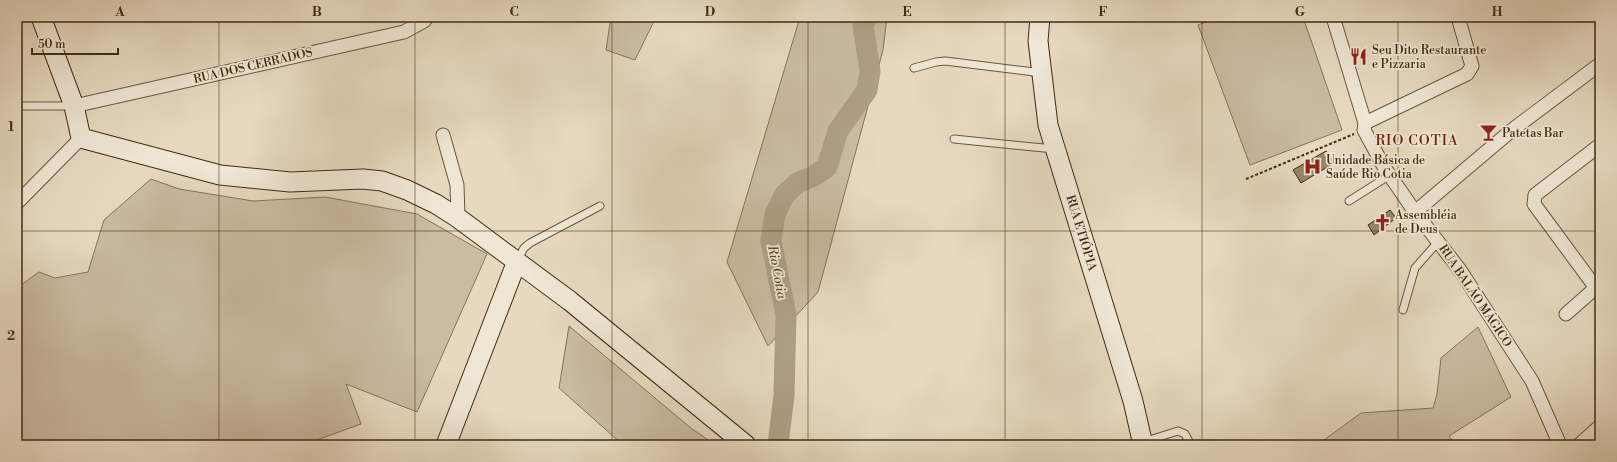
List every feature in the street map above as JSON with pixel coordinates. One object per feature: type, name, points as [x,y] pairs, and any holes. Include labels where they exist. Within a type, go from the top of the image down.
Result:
[{"type":"street","points":[[41,17],[74,106],[82,138]]},
{"type":"street","name":"RUA DOS CERRADOS","points":[[74,106],[404,32],[424,21],[427,17]]},
{"type":"street","name":"RUA ETIÓPIA","points":[[1040,17],[1038,42],[1048,125],[1054,149],[1133,401],[1143,444]]},
{"type":"street","name":"RUA BALÃO MÁGICO","points":[[1333,17],[1365,127],[1390,175],[1415,212],[1460,270],[1532,381],[1560,445]]},
{"type":"street","points":[[1365,127],[1467,74],[1472,66],[1458,17]]},
{"type":"street","points":[[1415,212],[1512,130],[1600,64]]},
{"type":"street","points":[[443,135],[457,185],[458,218]]},
{"type":"street","points":[[17,203],[82,138]]},
{"type":"street","points":[[82,138],[220,175],[290,182],[362,178],[382,181],[407,190],[436,204],[458,218],[517,261],[570,301],[746,445]]},
{"type":"street","points":[[1566,314],[1598,286],[1534,204],[1535,195],[1598,150]]},
{"type":"street","points":[[446,445],[517,261]]},
{"type":"street","points":[[1579,445],[1600,426]]},
{"type":"lane","points":[[914,68],[945,61],[1042,73]]},
{"type":"lane","points":[[17,106],[74,106]]},
{"type":"lane","points":[[954,139],[1054,149]]},
{"type":"lane","points":[[1349,201],[1390,175]]},
{"type":"lane","points":[[517,261],[524,248],[530,243],[600,206]]},
{"type":"lane","points":[[1403,310],[1415,268],[1438,242]]},
{"type":"lane","points":[[1143,444],[1178,431],[1185,434],[1191,445]]},
{"type":"path","points":[[1246,179],[1365,127]]},
{"type":"shaded area","points":[[611,17],[656,17],[635,60],[606,50]]},
{"type":"shaded area","points":[[800,17],[887,17],[883,50],[818,292],[768,346],[727,262]]},
{"type":"shaded area","points":[[1218,17],[1303,17],[1342,130],[1250,165],[1198,25]]},
{"type":"shaded area","points":[[151,179],[179,189],[253,201],[325,197],[417,214],[487,254],[417,412],[346,384],[361,424],[303,445],[17,445],[17,288],[39,272],[55,278],[88,272],[104,220]]},
{"type":"shaded area","points":[[569,326],[692,429],[716,445],[623,445],[559,388]]},
{"type":"shaded area","points":[[1478,327],[1511,397],[1449,436],[1456,445],[1317,445],[1361,413],[1433,408],[1437,394],[1441,358]]},
{"type":"building","points":[[219,17],[237,17],[219,21]]},
{"type":"building","name":"Unidade Básica de Saúde Rio Cotia","points":[[1326,151],[1334,163],[1301,183],[1293,170]]},
{"type":"building","name":"Assembléia de Deus","points":[[1390,210],[1396,218],[1374,235],[1368,225]]},
{"type":"waterway","name":"Rio Cotia","points":[[778,445],[784,395],[786,315],[771,241],[775,214],[785,194],[799,182],[812,177],[827,167],[838,131],[867,90],[870,71],[863,25],[867,17]]},
{"type":"place","name":"Seu Dito Restaurante e Pizzaria","points":[[1359,57]]},
{"type":"place","name":"Patetas Bar","points":[[1489,133]]},
{"type":"place","name":"Unidade Básica de Saúde Rio Cotia","points":[[1313,167]]},
{"type":"place","name":"Assembléia de Deus","points":[[1382,222]]},
{"type":"district","name":"RIO COTIA","points":[[1417,141]]}]
